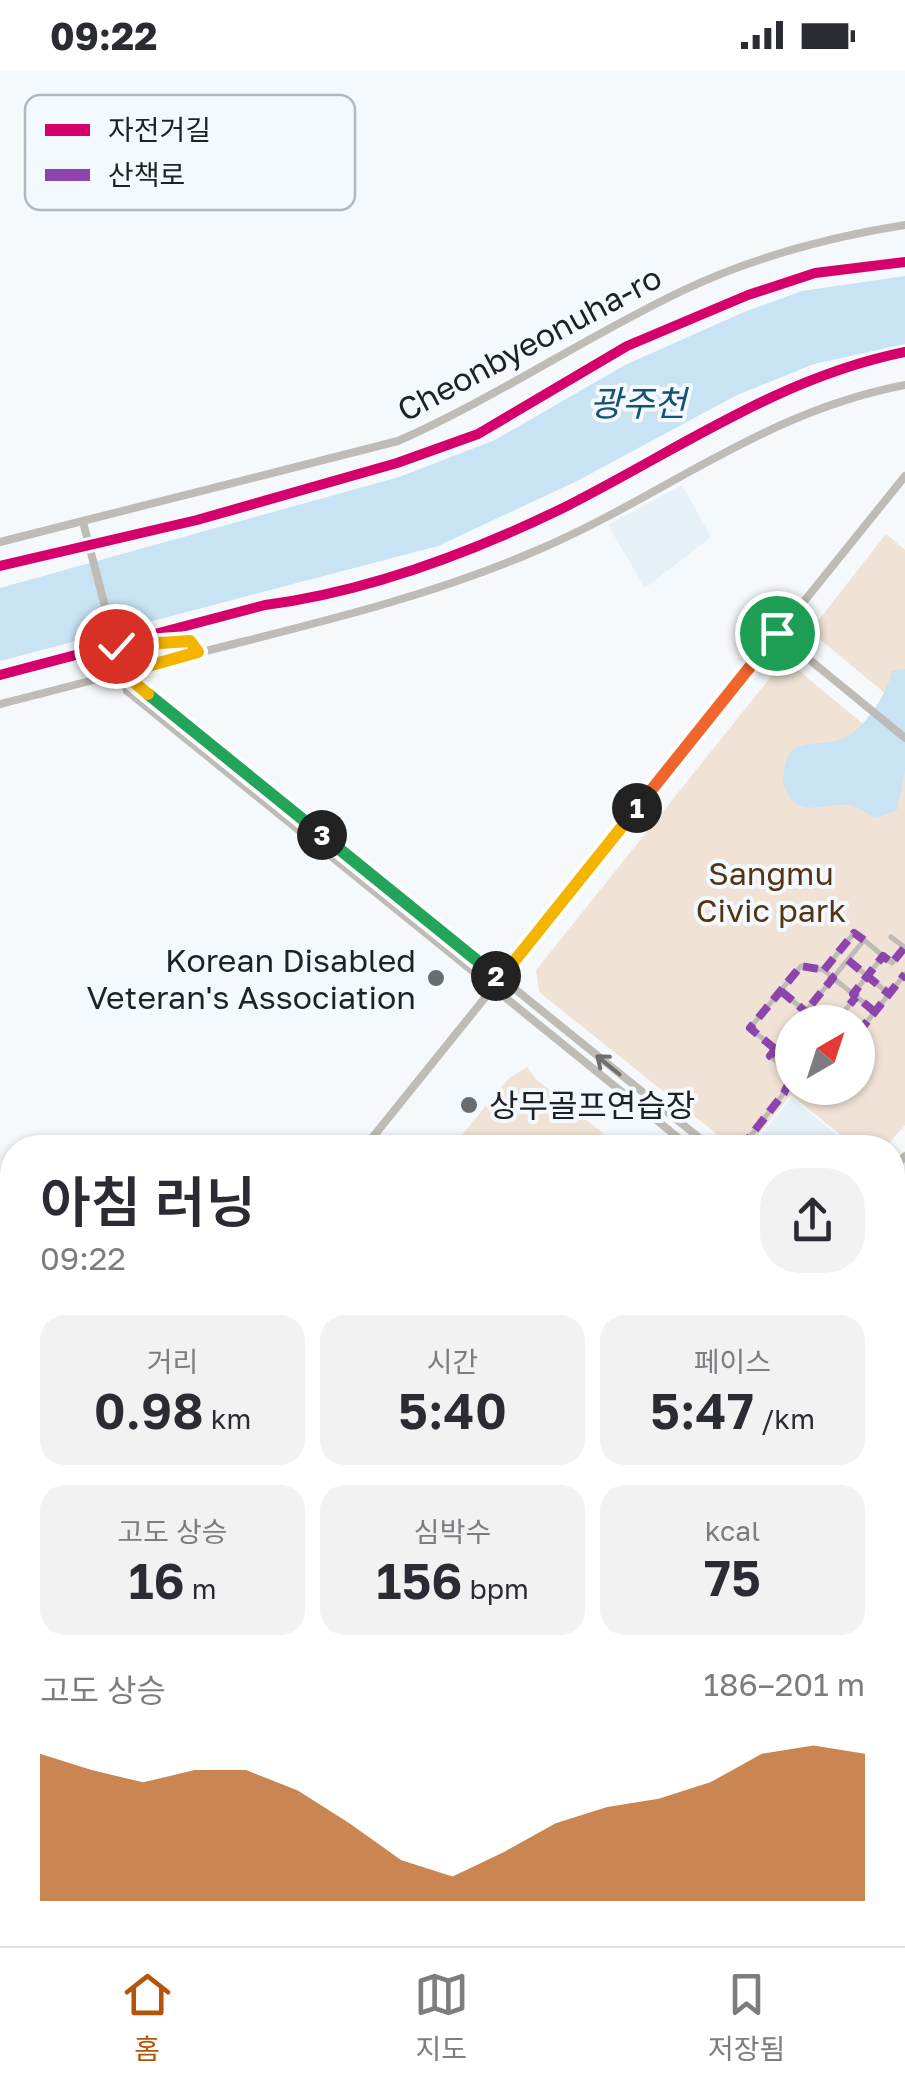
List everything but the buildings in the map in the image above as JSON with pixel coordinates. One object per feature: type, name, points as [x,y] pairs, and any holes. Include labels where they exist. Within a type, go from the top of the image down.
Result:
[{"type":"street","name":"Cheonbyeonuha-ro","points":[[0,542],[398,441],[450,418],[688,288],[807,244],[905,225]]},
{"type":"street","points":[[0,704],[342,617],[470,577],[537,551],[813,408],[905,384]]},
{"type":"street","points":[[374,1135],[905,476]]},
{"type":"street","points":[[84,522],[126,690],[675,1135]]},
{"type":"street","points":[[777,633],[905,738]]},
{"type":"street","points":[[123,673],[696,1135]]},
{"type":"street","points":[[824,970],[854,933],[864,940],[905,974],[875,1012]]},
{"type":"street","points":[[890,937],[905,947],[892,964]]},
{"type":"street","points":[[812,1005],[864,940]]},
{"type":"street","points":[[847,1005],[883,956]]},
{"type":"street","points":[[848,960],[889,994]]},
{"type":"street","points":[[775,1048],[750,1028],[802,966],[824,970],[866,1005]]},
{"type":"street","points":[[781,991],[798,1005]]},
{"type":"street","points":[[751,1135],[775,1105]]},
{"type":"shaded area","points":[[682,485],[711,537],[645,588],[608,525]]},
{"type":"shaded area","points":[[785,1105],[800,1105],[837,1135],[761,1135]]},
{"type":"green space","points":[[886,534],[905,550],[905,710],[810,631]]},
{"type":"green space","name":"Sangmu Civic park","points":[[785,659],[905,759],[905,1125],[896,1135],[841,1135],[804,1105],[875,1105],[875,1005],[775,1005],[775,1105],[783,1105],[758,1135],[718,1135],[539,992],[536,970]]},
{"type":"green space","points":[[527,1067],[536,1079],[605,1135],[462,1135],[509,1078]]},
{"type":"water","name":"광주천","points":[[905,276],[905,344],[814,364],[737,395],[577,481],[438,546],[0,661],[0,588],[399,477],[495,440],[625,365],[744,312],[802,291]]},
{"type":"water","points":[[905,669],[905,770],[897,810],[877,818],[852,806],[809,808],[794,802],[783,781],[794,749],[848,736],[873,712],[892,671]]},
{"type":"marked path","points":[[811,1005],[833,978],[824,970],[854,933],[864,940]]},
{"type":"marked path","points":[[866,1005],[853,994],[883,956],[892,963],[905,947]]},
{"type":"marked path","points":[[848,960],[889,994]]},
{"type":"marked path","points":[[775,1049],[750,1028],[801,966],[824,970]]},
{"type":"marked path","points":[[875,1012],[905,974]]},
{"type":"marked path","points":[[781,991],[798,1005]]},
{"type":"marked path","points":[[849,1005],[856,997]]},
{"type":"marked path","points":[[775,1050],[770,1056],[775,1060]]},
{"type":"marked path","points":[[751,1135],[775,1105]]},
{"type":"cycle path","points":[[0,566],[197,520],[397,463],[478,434],[627,346],[748,295],[815,273],[905,262]]},
{"type":"cycle path","points":[[0,675],[416,569],[561,509],[770,398],[813,379],[905,352]]},
{"type":"place","name":"Korean Disabled Veteran's Association","points":[[436,978]]},
{"type":"place","name":"상무골프연습장","points":[[469,1105]]},
{"type":"route","points":[[116,646],[190,641],[198,652],[123,673],[500,979],[777,633]]}]
